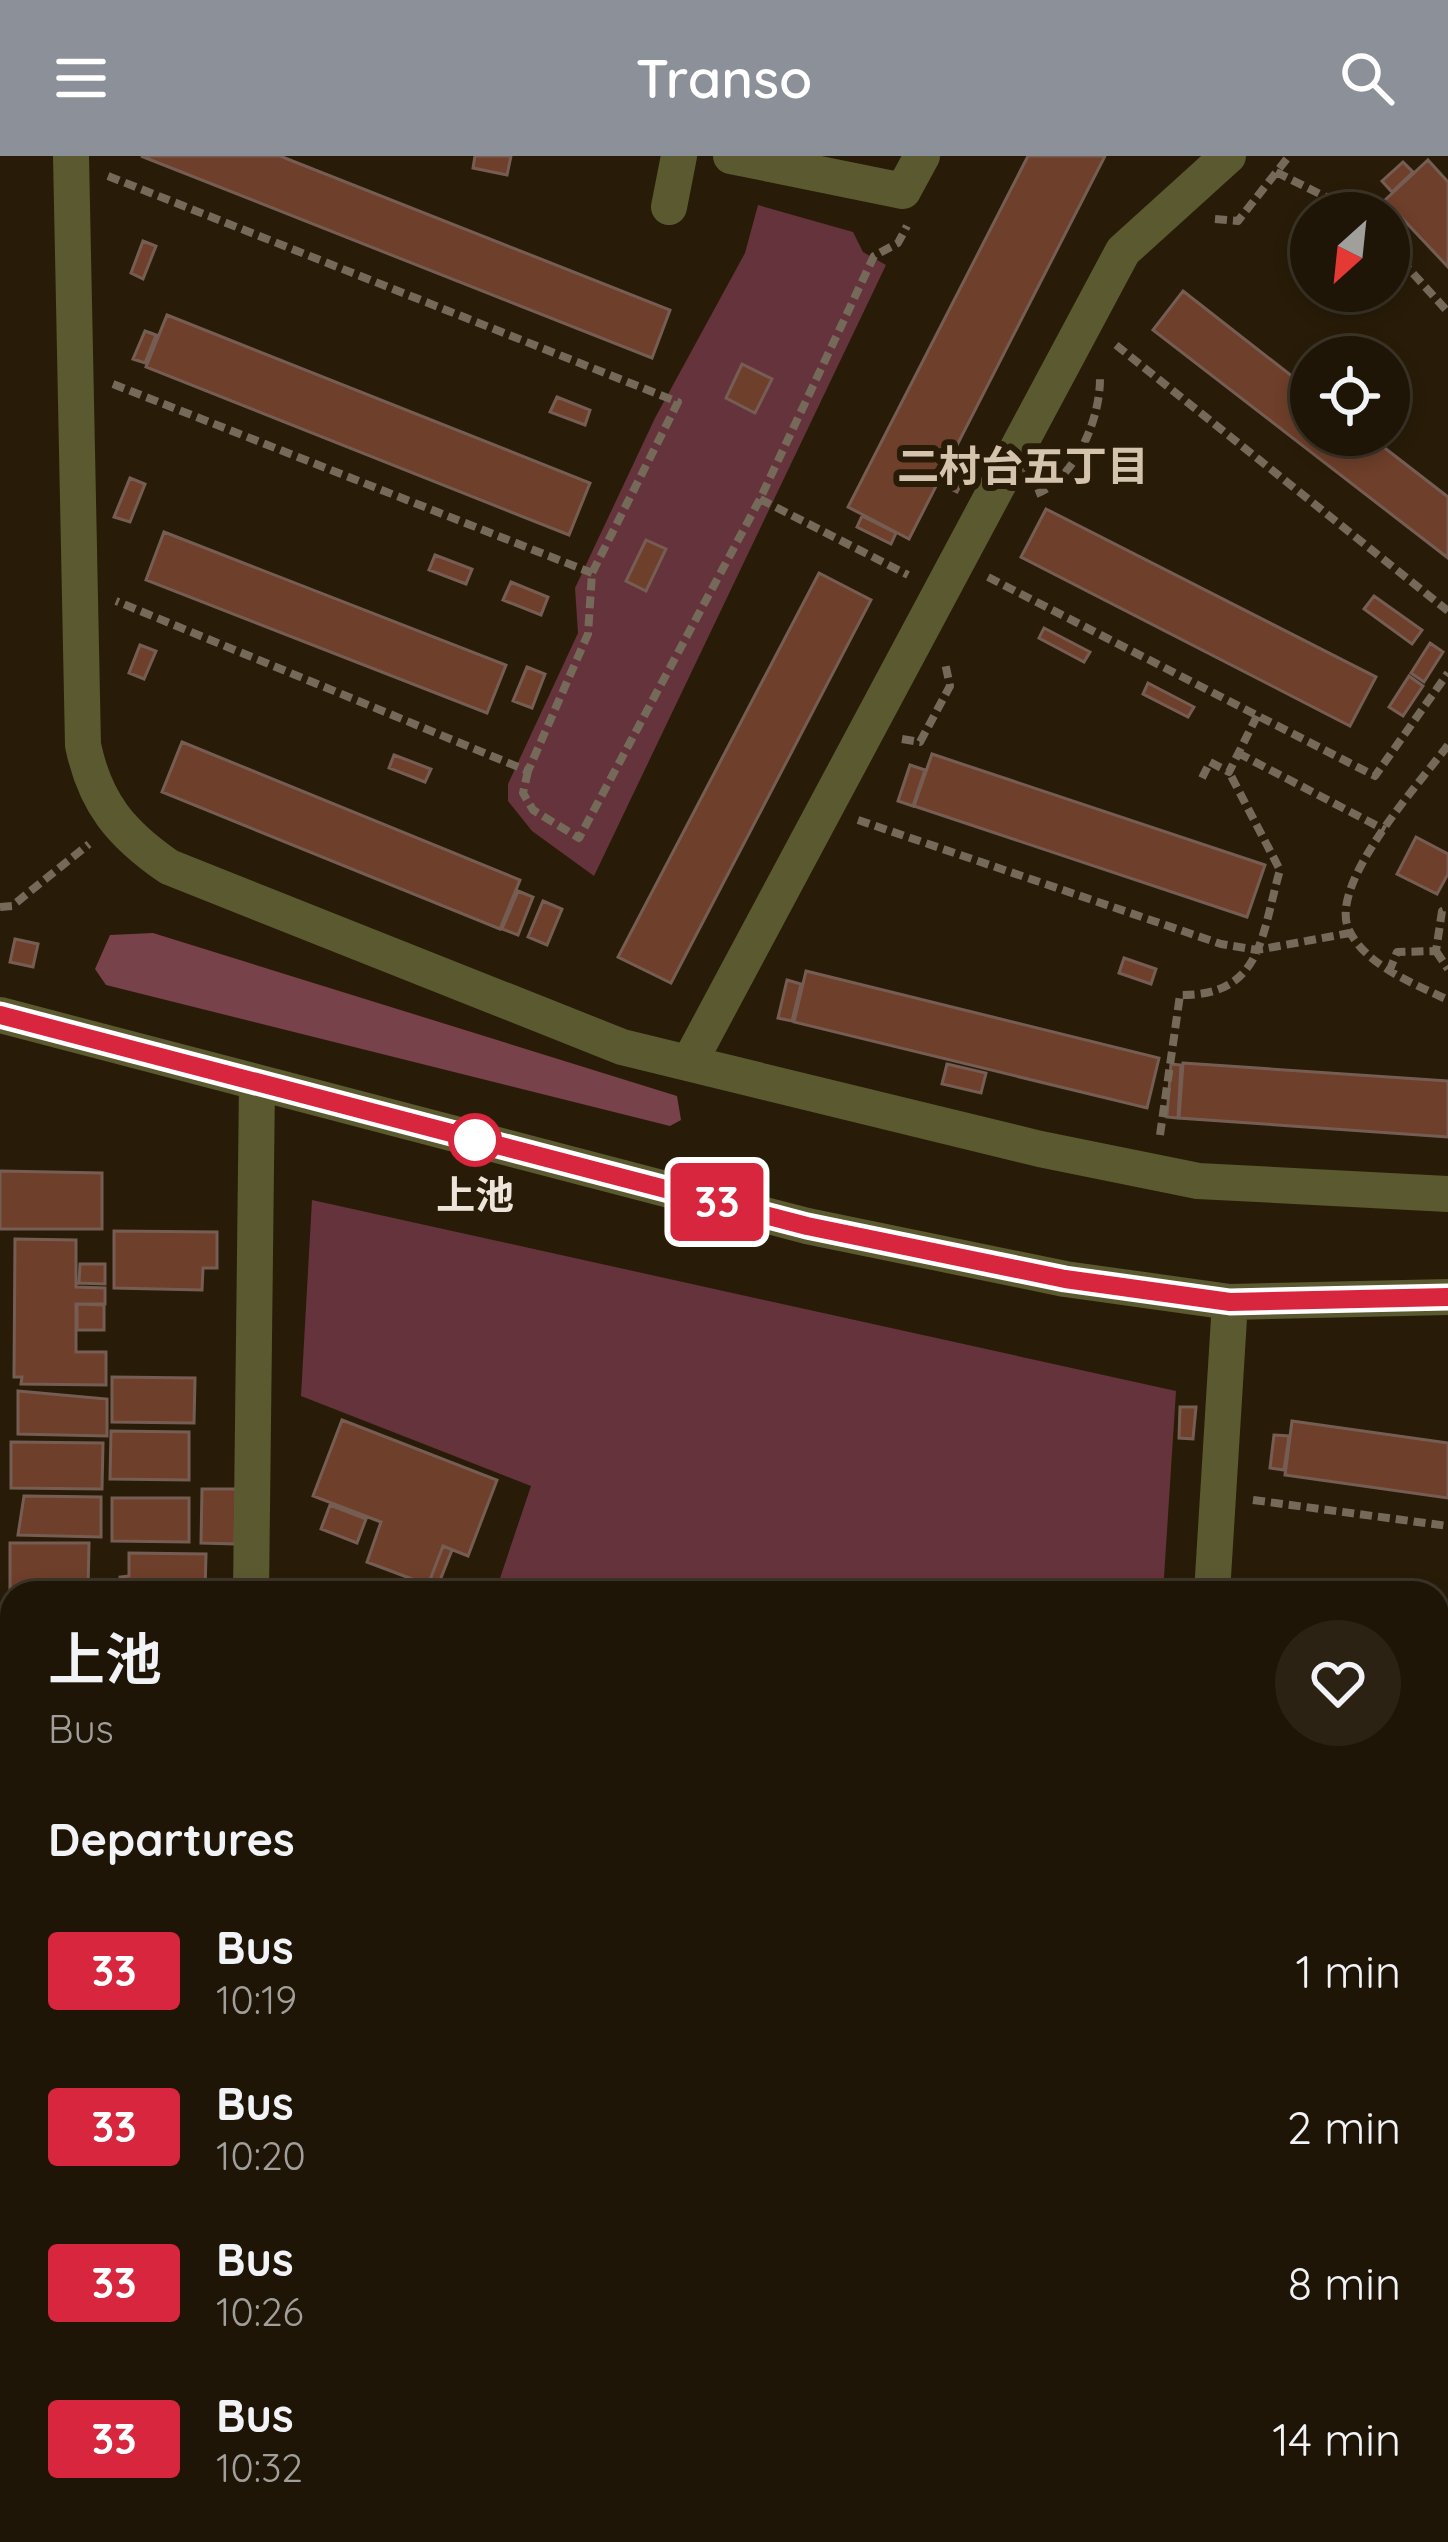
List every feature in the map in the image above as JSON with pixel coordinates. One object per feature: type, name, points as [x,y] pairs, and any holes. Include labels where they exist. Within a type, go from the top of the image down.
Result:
[{"type":"street","points":[[71,156],[83,746],[92,787],[126,838],[169,867],[622,1047],[1040,1149],[1198,1181],[1448,1194]]},
{"type":"street","points":[[669,207],[679,156]]},
{"type":"street","points":[[731,156],[903,191],[922,156]]},
{"type":"street","points":[[689,1063],[1123,251],[1228,156]]},
{"type":"street","points":[[0,1015],[807,1226],[1065,1279],[1230,1302],[1448,1297]]},
{"type":"street","points":[[251,1581],[257,1083]]},
{"type":"street","points":[[1213,1581],[1230,1302]]},
{"type":"path","points":[[107,156],[107,190]]},
{"type":"path","points":[[1200,232],[1214,219],[1238,221],[1289,156]]},
{"type":"path","points":[[1276,172],[1316,192]]},
{"type":"path","points":[[107,176],[678,402],[592,573],[588,634],[523,793],[533,811],[579,838],[760,499],[874,256],[898,243],[917,208]]},
{"type":"path","points":[[1410,270],[1448,312]]},
{"type":"path","points":[[1111,329],[1115,344],[1448,611]]},
{"type":"path","points":[[1107,359],[1115,344]]},
{"type":"path","points":[[110,362],[110,400]]},
{"type":"path","points":[[1031,496],[1058,485],[1100,408],[1100,371]]},
{"type":"path","points":[[110,383],[592,573]]},
{"type":"path","points":[[760,499],[970,607],[998,556]]},
{"type":"path","points":[[987,576],[1375,776],[1448,673]]},
{"type":"path","points":[[113,578],[113,623]]},
{"type":"path","points":[[113,601],[529,771]]},
{"type":"path","points":[[898,739],[920,742],[950,686],[943,656]]},
{"type":"path","points":[[1229,772],[1258,716]]},
{"type":"path","points":[[1448,745],[1384,830],[1346,892],[1350,933],[1389,972],[1448,1000]]},
{"type":"path","points":[[1238,753],[1384,830]]},
{"type":"path","points":[[1158,1149],[1180,995],[1225,992],[1247,973],[1280,870],[1229,772],[1210,762],[1202,778]]},
{"type":"path","points":[[865,799],[851,824],[1221,944],[1257,950],[1350,933]]},
{"type":"path","points":[[0,907],[12,906],[115,822]]},
{"type":"path","points":[[1436,951],[1443,935],[1442,911],[1448,909]]},
{"type":"path","points":[[1389,972],[1397,952],[1436,951]]},
{"type":"path","points":[[1436,951],[1448,969]]},
{"type":"path","points":[[1236,1498],[1448,1526]]},
{"type":"shaded area","points":[[758,205],[853,232],[863,252],[886,265],[594,876],[532,831],[508,801],[508,784],[578,633],[575,588],[655,418],[745,253]]},
{"type":"shaded area","points":[[153,933],[677,1096],[681,1120],[670,1126],[106,985],[95,969],[110,935]]},
{"type":"shaded area","points":[[312,1200],[1176,1391],[1164,1581],[499,1581],[531,1486],[301,1396]]},
{"type":"building","points":[[141,156],[280,156],[670,310],[652,358]]},
{"type":"building","points":[[475,156],[511,156],[507,175],[473,168]]},
{"type":"building","points":[[1028,156],[1105,156],[909,539],[848,507]]},
{"type":"building","points":[[1428,160],[1448,182],[1448,267],[1410,227],[1410,192],[1394,192]]},
{"type":"building","points":[[1403,162],[1413,172],[1392,192],[1382,181]]},
{"type":"building","points":[[143,241],[156,246],[143,279],[131,273]]},
{"type":"building","points":[[1183,291],[1290,375],[1290,436],[1153,330]]},
{"type":"building","points":[[167,315],[590,483],[569,535],[146,367]]},
{"type":"building","points":[[145,331],[156,335],[145,363],[133,359]]},
{"type":"building","points":[[742,364],[772,379],[755,413],[726,398]]},
{"type":"building","points":[[557,397],[590,410],[585,425],[550,412]]},
{"type":"building","points":[[1316,456],[1395,456],[1448,497],[1448,558]]},
{"type":"building","points":[[956,459],[970,466],[957,492],[943,485]]},
{"type":"building","points":[[130,478],[145,484],[130,522],[114,517]]},
{"type":"building","points":[[1046,509],[1376,677],[1350,726],[1021,557]]},
{"type":"building","points":[[862,516],[896,533],[891,544],[857,527]]},
{"type":"building","points":[[164,532],[506,665],[487,713],[146,580]]},
{"type":"building","points":[[646,540],[666,549],[646,591],[626,581]]},
{"type":"building","points":[[435,555],[472,569],[466,584],[429,570]]},
{"type":"building","points":[[819,573],[871,600],[671,983],[618,957]]},
{"type":"building","points":[[511,582],[548,597],[541,615],[503,600]]},
{"type":"building","points":[[1374,596],[1422,630],[1412,644],[1364,609]]},
{"type":"building","points":[[1044,628],[1090,652],[1084,662],[1039,638]]},
{"type":"building","points":[[1430,643],[1443,652],[1424,682],[1411,673]]},
{"type":"building","points":[[140,645],[156,651],[144,679],[129,673]]},
{"type":"building","points":[[527,667],[545,674],[532,708],[513,701]]},
{"type":"building","points":[[1409,676],[1423,686],[1403,716],[1389,707]]},
{"type":"building","points":[[1148,683],[1194,707],[1188,717],[1143,694]]},
{"type":"building","points":[[182,742],[520,880],[500,929],[162,792]]},
{"type":"building","points":[[932,754],[1265,865],[1247,917],[914,806]]},
{"type":"building","points":[[394,755],[431,769],[425,782],[389,768]]},
{"type":"building","points":[[910,765],[925,770],[913,806],[898,801]]},
{"type":"building","points":[[1416,837],[1448,854],[1448,874],[1437,894],[1397,874]]},
{"type":"building","points":[[518,891],[533,897],[518,935],[502,929]]},
{"type":"building","points":[[543,901],[562,909],[547,945],[528,937]]},
{"type":"building","points":[[15,939],[38,944],[33,967],[10,962]]},
{"type":"building","points":[[1124,958],[1156,969],[1151,984],[1119,973]]},
{"type":"building","points":[[806,971],[1159,1058],[1147,1108],[794,1022]]},
{"type":"building","points":[[787,980],[801,984],[792,1021],[778,1018]]},
{"type":"building","points":[[1183,1063],[1448,1081],[1448,1137],[1179,1118]]},
{"type":"building","points":[[947,1064],[986,1073],[981,1093],[942,1084]]},
{"type":"building","points":[[1171,1064],[1181,1065],[1178,1118],[1167,1117]]},
{"type":"building","points":[[0,1171],[102,1173],[102,1229],[0,1229]]},
{"type":"building","points":[[114,1231],[217,1232],[217,1268],[203,1268],[202,1290],[114,1288]]},
{"type":"building","points":[[15,1239],[76,1240],[76,1287],[105,1288],[105,1304],[76,1304],[76,1352],[106,1352],[106,1385],[21,1384],[22,1377],[14,1377]]},
{"type":"building","points":[[80,1264],[105,1264],[105,1284],[79,1283]]},
{"type":"building","points":[[77,1304],[104,1305],[104,1330],[77,1330]]},
{"type":"building","points":[[112,1377],[195,1378],[194,1423],[112,1422]]},
{"type":"building","points":[[18,1391],[107,1399],[107,1436],[18,1434]]},
{"type":"building","points":[[1180,1407],[1196,1407],[1193,1439],[1179,1438]]},
{"type":"building","points":[[342,1420],[497,1480],[468,1556],[443,1546],[430,1581],[367,1562],[381,1522],[313,1496]]},
{"type":"building","points":[[1292,1421],[1448,1443],[1448,1498],[1285,1475]]},
{"type":"building","points":[[111,1431],[189,1432],[189,1480],[110,1479]]},
{"type":"building","points":[[1274,1435],[1289,1436],[1284,1470],[1270,1468]]},
{"type":"building","points":[[11,1442],[103,1443],[102,1489],[11,1488]]},
{"type":"building","points":[[202,1489],[236,1489],[235,1544],[201,1543]]},
{"type":"building","points":[[24,1496],[101,1497],[101,1537],[18,1535]]},
{"type":"building","points":[[112,1498],[189,1498],[189,1542],[112,1541]]},
{"type":"building","points":[[330,1505],[366,1519],[357,1543],[321,1529]]},
{"type":"building","points":[[10,1543],[89,1543],[88,1581],[10,1581]]},
{"type":"building","points":[[443,1546],[452,1550],[440,1581],[430,1581]]},
{"type":"building","points":[[129,1553],[206,1554],[205,1581],[120,1581],[129,1576]]},
{"type":"bus line","name":"33","points":[[0,1015],[807,1226],[1065,1279],[1230,1302],[1448,1297]]},
{"type":"place","name":"上池","points":[[475,1140]]},
{"type":"district","name":"二村台五丁目","points":[[1023,465]]}]
